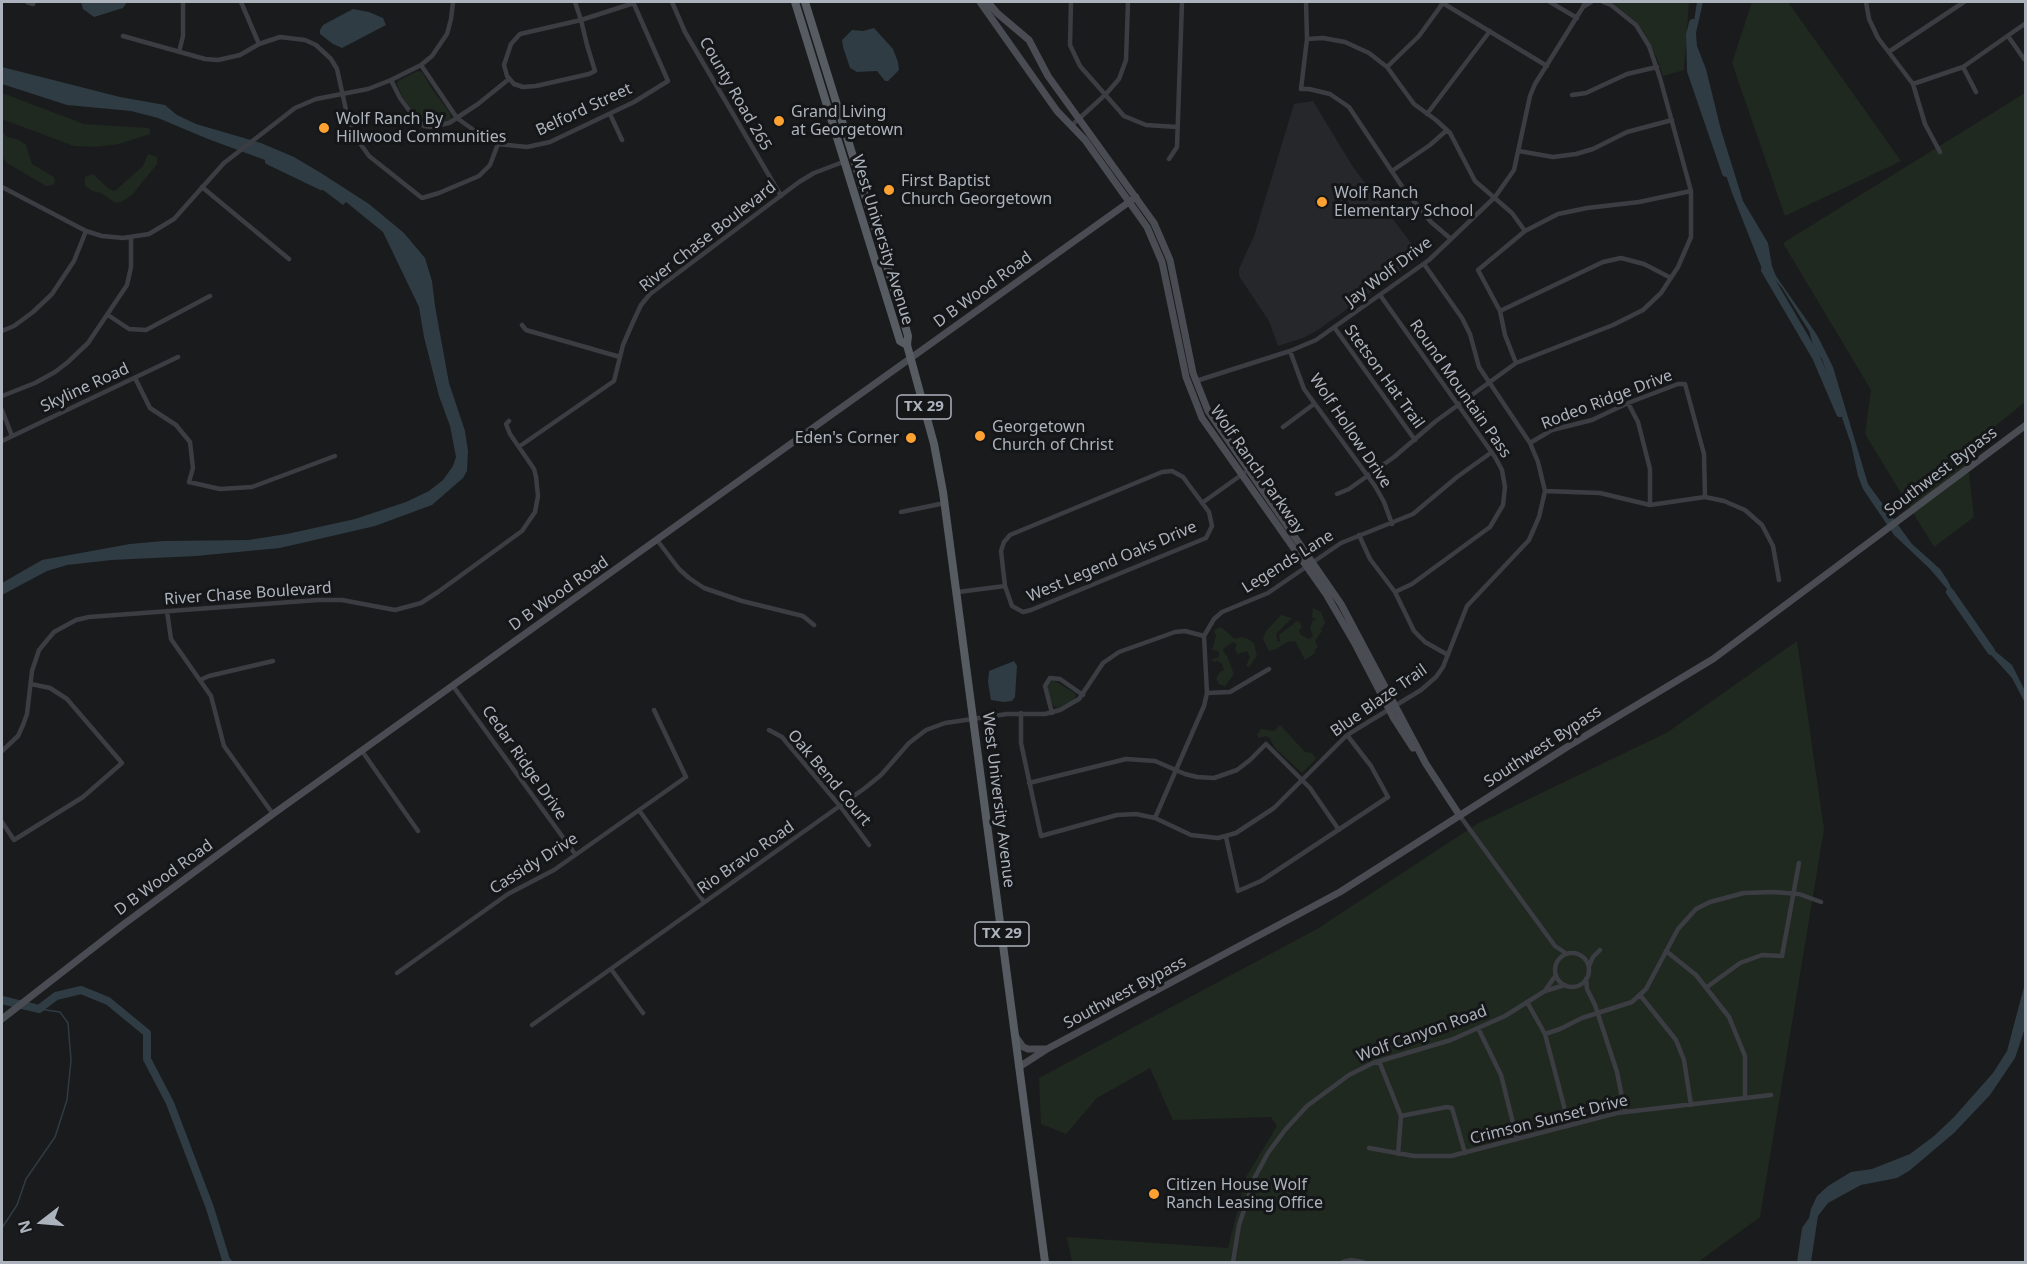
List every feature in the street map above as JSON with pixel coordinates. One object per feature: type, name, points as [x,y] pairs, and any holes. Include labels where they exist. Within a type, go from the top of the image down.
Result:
[{"type":"main road","name":"West University Avenue","points":[[795,2],[900,341],[907,345]]},
{"type":"main road","name":"West University Avenue","points":[[805,2],[902,314],[908,336],[907,345],[934,444],[958,592],[1045,1263]]},
{"type":"main road","points":[[828,105],[837,124],[845,131]]},
{"type":"main road","points":[[843,162],[849,165],[863,190]]},
{"type":"street","points":[[27,2],[34,3]]},
{"type":"street","points":[[179,52],[183,36],[183,2]]},
{"type":"street","points":[[241,2],[259,44]]},
{"type":"street","points":[[2,187],[86,231],[114,238],[131,238],[161,228],[184,210],[230,157],[295,108],[305,102],[368,89],[391,80],[432,56],[447,34],[453,2]]},
{"type":"street","points":[[575,2],[580,20],[595,71],[528,87],[518,86],[509,79],[504,65],[514,38],[523,32],[580,20],[634,2]]},
{"type":"street","name":"Belford Street","points":[[421,64],[457,118],[475,133],[498,144],[527,147],[540,145],[610,114],[668,81],[634,2]]},
{"type":"street","name":"County Road 265","points":[[672,2],[685,32],[781,196]]},
{"type":"street","name":"Wolf Ranch Parkway","points":[[980,2],[1057,111],[1133,199]]},
{"type":"street","name":"Wolf Ranch Parkway","points":[[988,2],[997,13],[1029,40],[1048,76],[1133,199],[1162,262],[1191,382],[1206,425],[1245,473],[1310,564],[1392,707],[1415,752],[1426,764],[1460,816],[1555,946],[1567,954]]},
{"type":"street","points":[[1071,2],[1070,38],[1074,57],[1080,66],[1124,116],[1146,125],[1178,127]]},
{"type":"street","points":[[1071,126],[1119,79],[1126,60],[1128,2]]},
{"type":"street","points":[[1169,159],[1177,147],[1182,2]]},
{"type":"street","points":[[1306,2],[1308,39],[1301,89],[1330,94],[1349,107],[1392,171],[1431,222],[1451,239]]},
{"type":"street","points":[[1387,67],[1419,36],[1442,2],[1547,66]]},
{"type":"street","points":[[1550,2],[1577,18]]},
{"type":"street","name":"Jay Wolf Drive","points":[[1191,382],[1290,351],[1316,340],[1424,264],[1451,239],[1495,197],[1514,170],[1530,96],[1584,4],[1591,2]]},
{"type":"street","points":[[1337,494],[1368,476],[1516,363],[1613,325],[1643,310],[1661,293],[1671,278],[1691,237],[1691,191],[1657,67],[1649,46],[1636,25],[1605,2]]},
{"type":"street","points":[[1866,2],[1873,29],[1913,84],[1925,124],[1940,152]]},
{"type":"street","points":[[1890,51],[1964,2]]},
{"type":"street","points":[[1913,84],[1963,66],[2025,23]]},
{"type":"street","points":[[1427,114],[1490,31]]},
{"type":"street","points":[[123,36],[205,59],[218,60],[240,55],[259,44],[286,37],[305,40],[316,45],[331,59],[340,76],[348,119],[357,140],[369,156],[422,198],[479,176],[490,165],[498,144]]},
{"type":"street","points":[[2008,36],[2024,59]]},
{"type":"street","points":[[1308,39],[1323,38],[1345,42],[1369,53],[1387,67],[1408,97],[1447,130],[1476,181],[1512,213],[1526,231]]},
{"type":"street","points":[[1963,66],[1976,92]]},
{"type":"street","points":[[1572,95],[1586,93],[1627,74],[1657,67]]},
{"type":"street","points":[[391,80],[400,98],[414,117],[424,126],[441,126],[457,118],[509,79]]},
{"type":"street","points":[[610,114],[622,140]]},
{"type":"street","points":[[1519,151],[1553,157],[1576,154],[1593,149],[1627,132],[1672,120]]},
{"type":"street","points":[[1392,171],[1430,145],[1447,130]]},
{"type":"street","name":"River Chase Boulevard","points":[[2,751],[18,736],[24,725],[32,671],[39,650],[54,632],[65,624],[89,617],[318,600],[342,600],[395,610],[421,603],[513,539],[532,519],[537,504],[538,483],[534,469],[520,446],[589,400],[616,377],[620,357],[637,311],[650,294],[814,173],[843,162]]},
{"type":"street","points":[[202,187],[289,259]]},
{"type":"street","points":[[1516,363],[1505,335],[1500,311],[1478,270],[1526,231],[1558,214],[1639,202],[1691,191]]},
{"type":"street","name":"D B Wood Road","points":[[2,1019],[124,924],[273,814],[1133,199]]},
{"type":"street","points":[[2,331],[14,326],[33,312],[52,294],[74,261],[86,231]]},
{"type":"street","points":[[2,396],[35,383],[68,362],[88,343],[127,285],[132,256],[131,238]]},
{"type":"street","points":[[1500,311],[1603,262],[1621,258],[1644,264],[1671,278]]},
{"type":"street","name":"Blue Blaze Trail","points":[[1226,837],[1274,808],[1347,735],[1428,686],[1443,667],[1467,606],[1529,540],[1539,516],[1545,491],[1538,462],[1530,443],[1479,367],[1470,334],[1462,318],[1424,264]]},
{"type":"street","name":"Round Mountain Pass","points":[[1380,295],[1492,453],[1502,470],[1505,487],[1503,505],[1493,523],[1483,533],[1412,584],[1395,592]]},
{"type":"street","points":[[108,315],[129,329],[146,330],[210,296]]},
{"type":"street","points":[[522,325],[527,331],[620,357]]},
{"type":"street","name":"Stetson Hat Trail","points":[[1334,327],[1415,441]]},
{"type":"street","name":"Wolf Hollow Drive","points":[[1290,351],[1300,382],[1380,494],[1392,524]]},
{"type":"street","name":"Skyline Road","points":[[2,441],[178,357]]},
{"type":"street","points":[[135,378],[150,408],[176,425],[190,442],[193,468],[189,482],[220,489],[252,487],[335,456]]},
{"type":"street","name":"Rodeo Ridge Drive","points":[[1530,443],[1552,430],[1592,420],[1628,403],[1678,384],[1685,384],[1704,454],[1705,497]]},
{"type":"street","points":[[1628,403],[1638,422],[1650,469],[1650,504]]},
{"type":"street","points":[[1283,427],[1314,404]]},
{"type":"street","points":[[2,410],[12,436]]},
{"type":"street","points":[[509,421],[506,424],[510,434],[520,446]]},
{"type":"street","name":"Southwest Bypass","points":[[1019,1067],[1047,1049],[1340,892],[1576,741],[1713,659],[2025,425]]},
{"type":"street","name":"Legends Lane","points":[[1204,636],[1211,623],[1222,612],[1261,596],[1341,543],[1392,524],[1418,511],[1457,477],[1492,453]]},
{"type":"street","points":[[958,592],[1005,586],[1002,546],[1012,534],[1162,472],[1172,471],[1179,474],[1203,503],[1245,473]]},
{"type":"street","points":[[1545,491],[1600,493],[1650,504],[1705,497],[1724,501],[1745,510],[1762,525],[1773,546],[1779,580]]},
{"type":"street","points":[[901,512],[945,502]]},
{"type":"street","name":"West Legend Oaks Drive","points":[[1005,586],[1012,606],[1019,611],[1031,610],[1201,540],[1209,534],[1212,526],[1211,516],[1203,503]]},
{"type":"street","points":[[1359,535],[1370,559],[1395,592],[1410,625],[1419,637],[1434,649],[1448,655]]},
{"type":"street","points":[[657,540],[679,569],[704,588],[742,601],[803,616],[814,625]]},
{"type":"street","points":[[167,611],[171,639],[213,701],[224,746],[273,814]]},
{"type":"street","points":[[1083,695],[1060,679],[1050,678],[1045,686],[1052,713],[1067,708],[1083,695],[1103,663],[1119,651],[1174,632],[1204,636],[1206,693],[1200,716],[1155,818]]},
{"type":"street","points":[[200,680],[211,675],[273,661]]},
{"type":"street","points":[[1206,693],[1230,692],[1269,669]]},
{"type":"street","points":[[2,822],[14,840],[83,797],[122,763],[67,699],[50,688],[31,684]]},
{"type":"street","name":"Cedar Ridge Drive","points":[[453,686],[574,854]]},
{"type":"street","name":"Cassidy Drive","points":[[397,973],[508,894],[548,874],[686,777],[654,710]]},
{"type":"street","points":[[1021,713],[1021,743],[1041,836],[1124,814],[1136,814],[1155,818],[1199,837],[1226,837],[1238,891],[1261,881],[1388,797],[1371,766],[1347,735]]},
{"type":"street","name":"Rio Bravo Road","points":[[532,1025],[873,782],[901,750],[930,727],[1021,713],[1052,713]]},
{"type":"street","name":"Oak Bend Court","points":[[769,730],[782,737],[840,806],[869,845]]},
{"type":"street","points":[[1029,783],[1126,759],[1155,761],[1197,777],[1222,777],[1231,774],[1245,764],[1266,744],[1315,795],[1339,830]]},
{"type":"street","points":[[363,751],[418,831]]},
{"type":"street","points":[[639,810],[704,902]]},
{"type":"street","points":[[1707,987],[1740,963],[1762,955],[1782,956],[1799,863]]},
{"type":"street","points":[[1545,1034],[1582,1018],[1632,1002],[1646,989],[1678,929],[1696,909],[1710,902],[1744,893],[1774,892],[1795,894],[1821,902]]},
{"type":"street","name":"Wolf Ranch Parkway","points":[[1555,946],[1557,962]]},
{"type":"street","points":[[1666,951],[1696,975],[1729,1017],[1745,1056],[1745,1098]]},
{"type":"street","points":[[1582,956],[1597,952],[1589,966],[1586,979],[1588,993],[1598,1014],[1620,1085],[1625,1112]]},
{"type":"street","points":[[1588,993],[1575,986],[1564,985],[1556,975],[1557,962],[1567,954],[1575,953],[1582,956],[1589,966]]},
{"type":"street","points":[[611,969],[643,1013]]},
{"type":"street","name":"Wolf Canyon Road","points":[[1545,991],[1556,975]]},
{"type":"street","points":[[1575,986],[1586,979]]},
{"type":"street","name":"Wolf Canyon Road","points":[[1233,1263],[1239,1225],[1250,1190],[1274,1145],[1308,1106],[1349,1075],[1379,1061],[1450,1040],[1505,1016],[1545,991],[1564,985]]},
{"type":"street","points":[[1640,995],[1676,1040],[1684,1060],[1691,1105]]},
{"type":"street","points":[[1527,1002],[1545,1034],[1569,1125]]},
{"type":"street","points":[[1478,1028],[1501,1075],[1517,1139]]},
{"type":"street","points":[[1014,1035],[1023,1047],[1047,1049]]},
{"type":"street","points":[[1379,1061],[1401,1116],[1398,1154]]},
{"type":"street","name":"Crimson Sunset Drive","points":[[1369,1148],[1431,1157],[1465,1153],[1625,1112],[1771,1095]]},
{"type":"street","points":[[1401,1116],[1452,1108],[1465,1153]]},
{"type":"street","points":[[1343,1263],[1351,1260],[1363,1263]]},
{"type":"shaded area","points":[[81,2],[127,2],[123,8],[94,17],[83,9]]},
{"type":"shaded area","points":[[1611,2],[1689,2],[1684,70],[1663,76],[1657,58],[1643,31],[1635,21]]},
{"type":"shaded area","points":[[1697,2],[1703,2],[1696,33],[1697,46],[1706,69],[1721,130],[1743,201],[1768,243],[1776,276],[1817,335],[1833,367],[1868,484],[1912,544],[1940,569],[1958,602],[1930,569],[1894,535],[1863,489],[1851,444],[1822,359],[1814,348],[1809,331],[1782,288],[1776,281],[1764,274],[1732,193],[1699,95],[1690,47]]},
{"type":"shaded area","points":[[1752,2],[1788,2],[1901,161],[1785,216],[1732,63]]},
{"type":"shaded area","points":[[353,9],[383,18],[386,25],[342,48],[320,34],[323,25]]},
{"type":"shaded area","points":[[874,28],[893,49],[898,62],[899,70],[888,81],[885,81],[877,71],[857,72],[850,68],[843,47],[842,40],[852,30],[863,31]]},
{"type":"shaded area","points":[[2,67],[120,97],[165,105],[177,115],[196,124],[261,143],[294,157],[321,173],[369,204],[404,233],[425,258],[432,281],[449,383],[465,431],[468,451],[467,471],[463,478],[432,505],[375,526],[280,548],[67,565],[47,571],[2,595],[2,583],[42,560],[130,544],[163,541],[248,540],[355,519],[406,502],[429,491],[443,480],[453,466],[456,457],[450,426],[439,396],[424,337],[419,307],[383,232],[346,202],[343,205],[307,178],[284,167],[158,118],[131,111],[67,105],[2,84]]},
{"type":"shaded area","points":[[418,71],[422,72],[450,113],[451,119],[437,124],[414,114],[397,84],[398,81]]},
{"type":"shaded area","points":[[2,93],[84,124],[147,128],[150,129],[150,134],[119,144],[93,147],[74,146],[2,119]]},
{"type":"shaded area","points":[[2025,93],[2025,402],[1966,450],[1974,517],[1934,547],[1865,434],[1871,390],[1783,243]]},
{"type":"shaded area","name":"Wolf Ranch Elementary School","points":[[1313,101],[1353,167],[1421,256],[1318,330],[1303,338],[1278,346],[1269,321],[1239,276],[1239,269],[1254,236],[1294,104]]},
{"type":"shaded area","points":[[2,130],[7,137],[19,140],[26,145],[32,164],[54,177],[53,185],[46,186],[7,163],[2,157]]},
{"type":"shaded area","points":[[148,154],[157,157],[157,164],[132,195],[121,202],[116,203],[85,186],[85,177],[93,174],[109,189],[115,191],[143,166]]},
{"type":"shaded area","points":[[1313,608],[1321,612],[1325,622],[1315,641],[1318,647],[1315,653],[1305,660],[1295,641],[1287,642],[1269,651],[1263,639],[1266,631],[1281,615],[1292,618],[1276,634],[1278,642],[1280,641],[1279,635],[1297,621],[1302,627],[1299,630],[1301,635],[1309,639],[1313,636],[1310,628],[1313,620],[1317,620],[1312,617]]},
{"type":"shaded area","points":[[1221,627],[1235,639],[1242,637],[1254,643],[1257,656],[1249,667],[1246,666],[1250,657],[1247,651],[1237,654],[1235,649],[1237,644],[1233,642],[1224,648],[1223,651],[1234,674],[1225,686],[1219,684],[1216,678],[1224,670],[1222,664],[1218,661],[1213,662],[1212,659],[1219,657],[1219,651],[1212,650],[1216,636],[1214,630]]},
{"type":"shaded area","points":[[1986,639],[1995,651],[2012,665],[2025,691],[2025,703],[2012,678],[1984,647]]},
{"type":"shaded area","points":[[1797,641],[1824,829],[1760,1217],[1698,1262],[1072,1262],[1067,1237],[1228,1248],[1246,1177],[1277,1126],[1271,1117],[1173,1120],[1150,1068],[1097,1098],[1066,1134],[1041,1124],[1039,1078],[1317,929],[1477,824],[1668,732]]},
{"type":"shaded area","points":[[1014,661],[1017,666],[1015,697],[1012,701],[1004,702],[991,700],[989,671]]},
{"type":"shaded area","points":[[1053,680],[1076,694],[1074,700],[1058,708],[1053,706],[1047,688],[1049,682]]},
{"type":"shaded area","points":[[1280,725],[1305,752],[1312,753],[1316,759],[1303,772],[1275,748],[1270,738],[1266,736],[1259,738],[1257,735],[1261,729],[1274,731]]},
{"type":"shaded area","points":[[2025,983],[2025,1028],[2015,1058],[1990,1095],[1954,1133],[1909,1171],[1897,1178],[1861,1185],[1828,1203],[1818,1216],[1811,1262],[1797,1262],[1802,1228],[1809,1218],[1817,1196],[1828,1186],[1851,1172],[1872,1169],[1910,1154],[1954,1117],[1993,1073],[2007,1051]]},
{"type":"waterway","points":[[1693,23],[1690,35],[1691,71],[1726,173]]},
{"type":"waterway","points":[[269,161],[321,186]]},
{"type":"waterway","points":[[1765,270],[1816,357],[1840,413]]},
{"type":"waterway","points":[[1950,592],[1991,651]]},
{"type":"waterway","points":[[2,1000],[39,1009],[56,996],[81,990],[108,1001],[147,1033],[147,1059],[170,1103],[228,1262]]},
{"type":"waterway","points":[[2,1228],[17,1205],[26,1179],[55,1137],[67,1100],[71,1060],[68,1023],[60,1012],[39,1009]]},
{"type":"waterway","points":[[2,1234],[2,1262]]},
{"type":"place","name":"Grand Living at Georgetown","points":[[779,121]]},
{"type":"place","name":"Wolf Ranch By Hillwood Communities","points":[[324,128]]},
{"type":"place","name":"First Baptist Church Georgetown","points":[[889,190]]},
{"type":"place","name":"Wolf Ranch Elementary School","points":[[1322,202]]},
{"type":"place","name":"Georgetown Church of Christ","points":[[980,436]]},
{"type":"place","name":"Eden's Corner","points":[[911,438]]},
{"type":"place","name":"Citizen House Wolf Ranch Leasing Office","points":[[1154,1194]]}]
